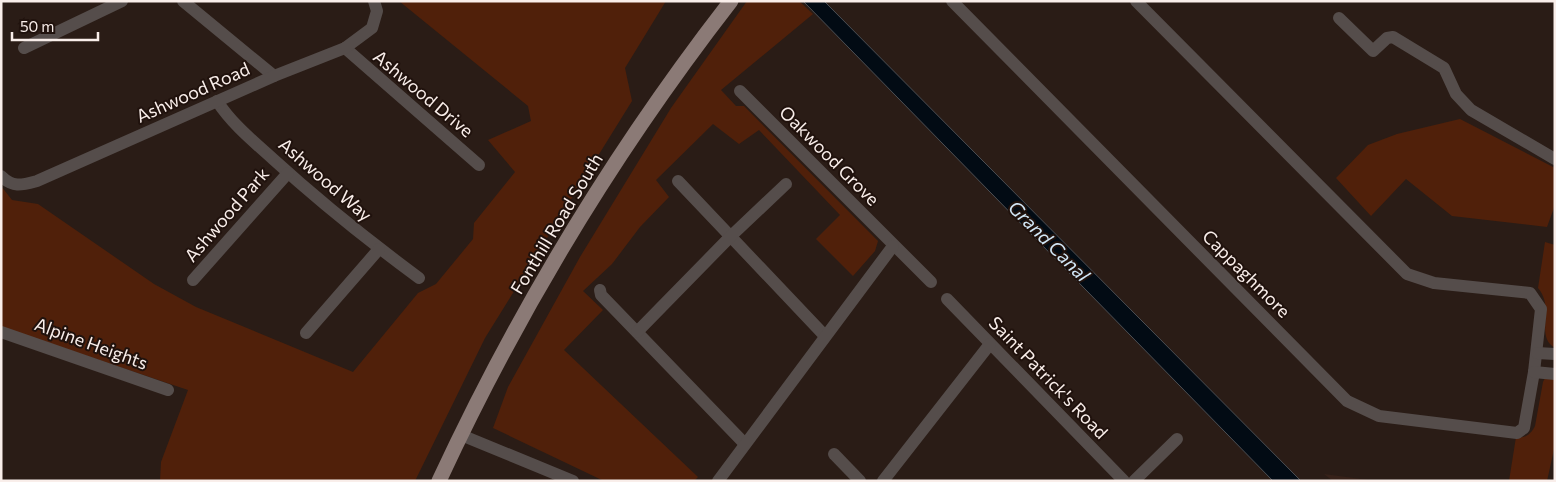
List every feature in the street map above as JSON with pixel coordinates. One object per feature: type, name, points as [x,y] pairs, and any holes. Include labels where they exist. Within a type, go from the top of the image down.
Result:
[{"type":"main road","name":"Fonthill Road South","points":[[439,481],[520,323],[586,211],[650,109],[731,1]]},
{"type":"street","points":[[24,48],[122,1]]},
{"type":"street","points":[[183,1],[274,76]]},
{"type":"street","name":"Ashwood Road","points":[[1,176],[8,183],[19,186],[37,181],[274,76],[345,48],[372,28],[377,11],[374,1]]},
{"type":"street","name":"Cappaghmore","points":[[952,1],[1347,400],[1380,416],[1517,433],[1524,428],[1537,353],[1541,309],[1530,293],[1434,282],[1407,274],[1136,1]]},
{"type":"street","points":[[1339,18],[1373,51],[1387,38],[1393,37],[1444,68],[1450,85],[1462,102],[1555,159]]},
{"type":"street","name":"Ashwood Drive","points":[[345,48],[480,165]]},
{"type":"street","name":"Oakwood Grove","points":[[740,91],[931,282]]},
{"type":"street","name":"Ashwood Way","points":[[217,101],[228,118],[288,173],[379,249],[419,278]]},
{"type":"street","name":"Ashwood Park","points":[[193,280],[288,173]]},
{"type":"street","points":[[678,181],[825,336]]},
{"type":"street","points":[[637,332],[730,237],[786,184]]},
{"type":"street","points":[[718,481],[744,443],[893,246]]},
{"type":"street","points":[[306,333],[379,249]]},
{"type":"street","points":[[600,290],[601,295],[744,443]]},
{"type":"street","name":"Saint Patrick's Road","points":[[947,299],[1124,481]]},
{"type":"street","name":"Alpine Heights","points":[[1,332],[168,390]]},
{"type":"street","points":[[883,481],[990,344]]},
{"type":"street","points":[[1537,353],[1555,354]]},
{"type":"street","points":[[1534,372],[1555,374]]},
{"type":"street","points":[[461,435],[573,481]]},
{"type":"street","points":[[1134,481],[1177,438]]},
{"type":"street","points":[[834,454],[860,481]]},
{"type":"shaded area","points":[[399,1],[666,1],[625,68],[632,101],[485,338],[415,481],[160,481],[161,462],[188,390],[1,327],[1,186],[12,200],[38,204],[154,284],[196,307],[353,372],[418,293],[436,284],[473,239],[474,223],[515,172],[488,140],[531,121],[528,106]]},
{"type":"shaded area","points":[[747,1],[799,1],[813,14],[721,90],[736,106],[744,106],[878,241],[875,251],[853,276],[816,239],[840,215],[759,130],[739,144],[713,124],[656,180],[669,197],[640,227],[612,264],[583,291],[603,310],[564,350],[698,477],[694,481],[604,481],[493,428],[508,387],[580,257],[671,108]]},
{"type":"shaded area","points":[[1460,119],[1555,168],[1555,205],[1547,227],[1452,216],[1406,179],[1371,216],[1336,178],[1368,145],[1397,134]]},
{"type":"shaded area","points":[[1545,242],[1555,245],[1555,348],[1546,337],[1545,305],[1543,296],[1538,288]]},
{"type":"shaded area","points":[[1555,377],[1555,445],[1547,481],[1509,481],[1516,437],[1525,437],[1530,434],[1535,426],[1543,382],[1545,378]]},
{"type":"shaded area","points":[[1324,474],[1376,481],[1333,481]]},
{"type":"water","name":"Grand Canal","points":[[803,1],[824,1],[1301,481],[1273,481]]}]
